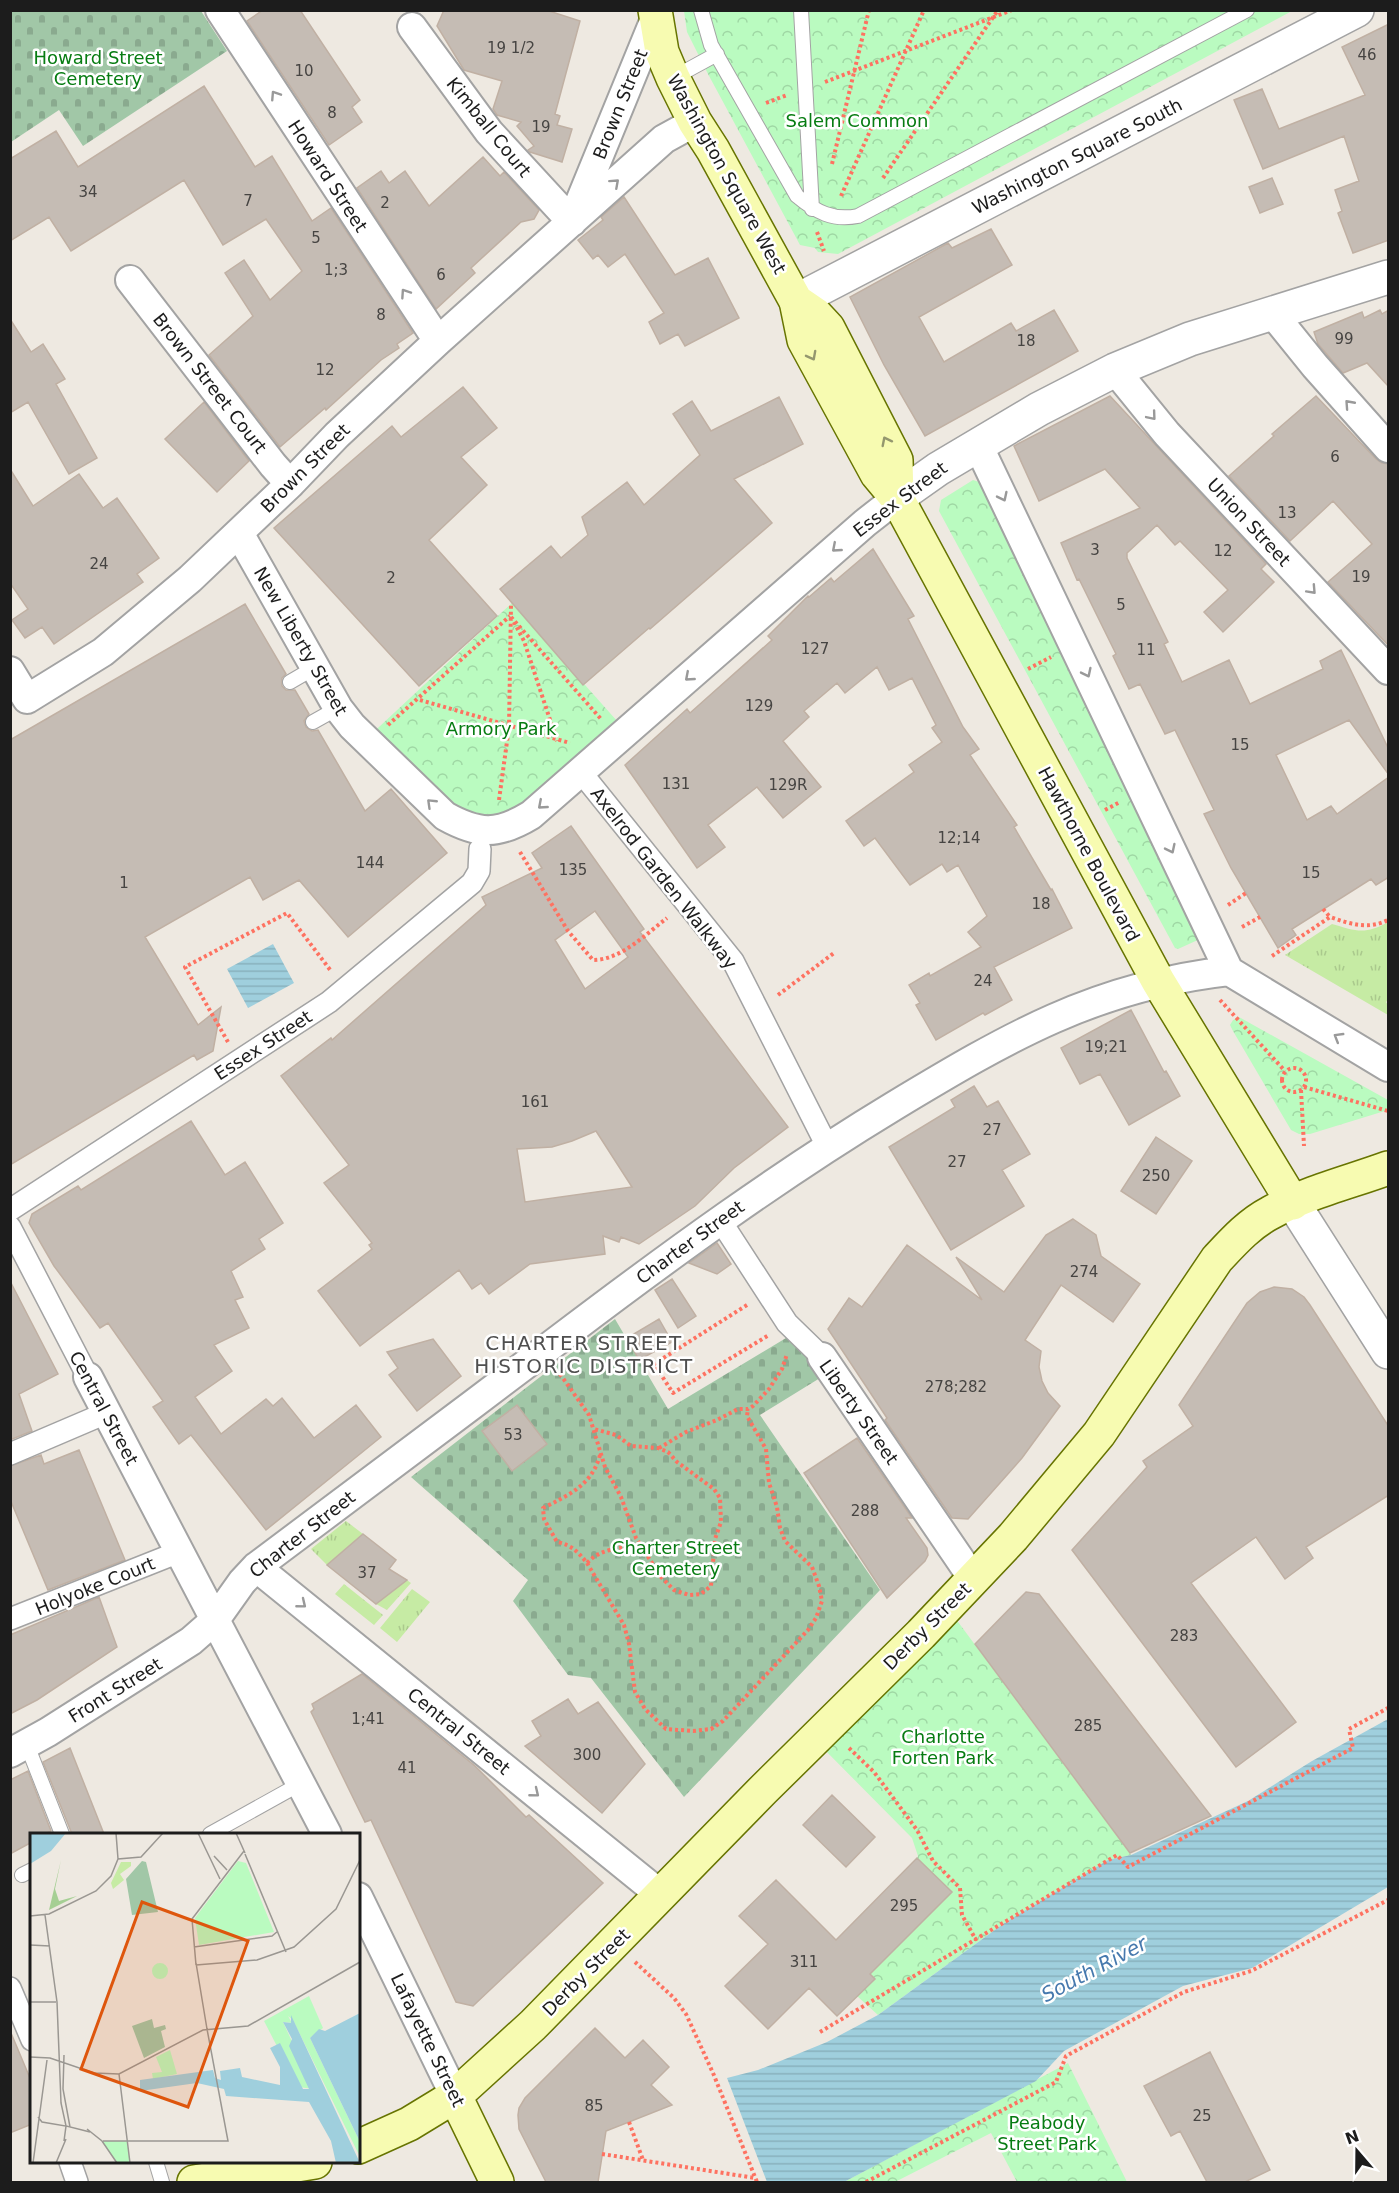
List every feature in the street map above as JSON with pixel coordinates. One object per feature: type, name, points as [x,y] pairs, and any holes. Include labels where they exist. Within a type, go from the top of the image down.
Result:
[{"type":"main road","name":"Washington Square West","points":[[655,15],[662,52],[695,122],[713,150],[796,301],[815,314],[828,328],[896,460],[897,498]]},
{"type":"main road","name":"Hawthorne Boulevard","points":[[897,498],[1158,981],[1293,1203]]},
{"type":"main road","name":"Derby Street","points":[[360,2146],[409,2124],[455,2096],[533,2025],[974,1580],[1099,1434],[1218,1259],[1232,1242],[1270,1213],[1389,1168]]},
{"type":"main road","name":"Lafayette Street","points":[[455,2096],[498,2182]]},
{"type":"main road","points":[[194,2182],[309,2163]]},
{"type":"street","name":"Howard Street","points":[[220,10],[438,341]]},
{"type":"street","name":"Washington Square South","points":[[796,301],[1357,10]]},
{"type":"street","name":"Brown Street","points":[[572,222],[655,15]]},
{"type":"street","name":"Kimball Court","points":[[412,27],[489,132],[572,222]]},
{"type":"street","name":"Brown Street","points":[[10,671],[27,699],[103,652],[190,579],[290,484],[337,435],[438,341],[664,139],[695,122]]},
{"type":"street","name":"Essex Street","points":[[10,1210],[328,1002],[472,883],[479,871],[489,836],[531,815],[857,530],[897,498],[978,444],[1047,404],[1115,370],[1190,339],[1389,277]]},
{"type":"street","name":"Brown Street Court","points":[[130,280],[290,484]]},
{"type":"street","points":[[1273,314],[1315,366],[1389,448]]},
{"type":"street","name":"Union Street","points":[[1115,370],[1167,434],[1389,670]]},
{"type":"street","points":[[978,444],[1222,983],[1389,1067]]},
{"type":"street","name":"New Liberty Street","points":[[239,533],[302,675],[445,816],[464,827],[489,836]]},
{"type":"street","name":"Axelrod Garden Walkway","points":[[580,771],[733,961],[828,1146]]},
{"type":"street","name":"Charter Street","points":[[215,1620],[242,1582],[256,1567],[720,1220],[828,1146],[977,1055],[1064,1012],[1112,994],[1158,981],[1222,983]]},
{"type":"street","points":[[1293,1203],[1389,1352]]},
{"type":"street","name":"Liberty Street","points":[[720,1220],[790,1327],[822,1357],[974,1580]]},
{"type":"street","name":"Central Street","points":[[10,1227],[215,1620]]},
{"type":"street","points":[[10,1454],[106,1413]]},
{"type":"street","name":"Holyoke Court","points":[[10,1620],[179,1552]]},
{"type":"street","name":"Central Street","points":[[256,1567],[661,1895]]},
{"type":"street","points":[[215,1620],[326,1833]]},
{"type":"street","name":"Front Street","points":[[19,1749],[165,1660],[215,1620]]},
{"type":"street","name":"Lafayette Street","points":[[360,1901],[455,2096]]},
{"type":"street","points":[[10,1988],[30,2035]]},
{"type":"street","points":[[70,2163],[76,2182]]},
{"type":"lane","points":[[701,10],[711,45],[793,191],[812,208],[844,219],[858,216],[1247,10]]},
{"type":"lane","points":[[801,10],[812,208]]},
{"type":"lane","points":[[673,78],[717,54]]},
{"type":"lane","points":[[314,722],[338,708]]},
{"type":"lane","points":[[19,1749],[61,1833]]},
{"type":"lane","points":[[212,1833],[300,1784]]},
{"type":"lane","points":[[156,2163],[162,2182]]},
{"type":"path","points":[[830,169],[869,10]]},
{"type":"path","points":[[833,217],[924,10]]},
{"type":"path","points":[[858,216],[998,10]]},
{"type":"path","points":[[749,109],[1012,10]]},
{"type":"path","points":[[818,237],[824,251]]},
{"type":"path","points":[[499,800],[509,727],[511,605]]},
{"type":"path","points":[[511,616],[610,745]]},
{"type":"path","points":[[511,616],[524,641],[557,741]]},
{"type":"path","points":[[368,742],[511,616]]},
{"type":"path","points":[[420,700],[557,741],[610,745]]},
{"type":"path","points":[[489,836],[531,872],[568,931],[593,960],[607,958],[625,950],[686,904]]},
{"type":"path","points":[[1228,905],[1246,894]]},
{"type":"path","points":[[1323,909],[1330,917],[1362,926],[1378,925],[1389,920]]},
{"type":"path","points":[[239,1061],[185,968],[287,913],[344,988]]},
{"type":"path","points":[[1242,927],[1260,917]]},
{"type":"path","points":[[1272,956],[1330,917]]},
{"type":"path","points":[[758,1010],[834,953]]},
{"type":"path","points":[[1222,983],[1286,1071]]},
{"type":"path","points":[[1304,1146],[1303,1089],[1306,1076],[1302,1070],[1294,1067],[1286,1071],[1282,1081],[1286,1088],[1293,1092],[1303,1089],[1389,1111]]},
{"type":"path","points":[[768,1292],[654,1364],[673,1393],[790,1327]]},
{"type":"path","points":[[600,1454],[596,1471],[582,1486],[543,1508],[544,1520],[557,1542],[568,1544],[587,1563],[624,1625],[629,1644],[635,1692],[645,1709],[666,1729],[711,1730],[723,1721],[808,1630],[816,1618],[822,1601],[812,1567],[784,1541],[769,1483],[766,1449],[747,1416],[748,1409],[769,1389],[782,1369],[790,1327]]},
{"type":"path","points":[[543,1351],[589,1415],[600,1454],[621,1497],[640,1545],[661,1577],[674,1590],[689,1595],[701,1594],[711,1586],[715,1539],[721,1522],[720,1498],[706,1482],[677,1462],[668,1452],[658,1448],[631,1446],[616,1435],[594,1429]]},
{"type":"path","points":[[653,1451],[686,1432],[738,1409],[748,1409]]},
{"type":"path","points":[[587,1563],[594,1555],[610,1549],[640,1545]]},
{"type":"path","points":[[820,2032],[1117,1855],[1128,1867],[1353,1748],[1349,1729],[1389,1708]]},
{"type":"path","points":[[826,1727],[874,1772],[917,1830],[933,1861],[960,1888],[964,1921],[976,1940]]},
{"type":"path","points":[[866,2182],[1056,2082],[1066,2056],[1076,2050],[1184,1992],[1251,1971],[1389,1900]]},
{"type":"path","points":[[615,1944],[674,1998],[686,2014],[713,2073],[756,2180]]},
{"type":"path","points":[[629,2122],[644,2161]]},
{"type":"path","points":[[602,2154],[756,2180]]},
{"type":"green space","name":"Howard Street Cemetery","points":[[11,10],[201,11],[227,51],[83,146],[59,110],[11,142]]},
{"type":"green space","name":"Salem Common","points":[[684,11],[1292,11],[838,254],[818,252],[815,248],[800,245],[687,32]]},
{"type":"green space","points":[[973,480],[982,483],[1200,939],[1178,949],[1175,948],[939,511],[941,500]]},
{"type":"green space","name":"Armory Park","points":[[512,603],[626,731],[580,771],[481,831],[365,740]]},
{"type":"green space","points":[[1388,922],[1388,1000],[1386,1002],[1388,1015],[1285,955],[1332,924],[1367,930]]},
{"type":"green space","points":[[1239,1017],[1388,1100],[1388,1110],[1310,1134],[1299,1134],[1291,1130],[1230,1025]]},
{"type":"green space","name":"Charter Street Cemetery","points":[[615,1319],[668,1409],[791,1335],[820,1378],[760,1415],[880,1590],[684,1797],[591,1678],[568,1675],[513,1601],[528,1580],[411,1477]]},
{"type":"green space","points":[[346,1521],[363,1534],[327,1565],[311,1549]]},
{"type":"green space","points":[[404,1578],[411,1583],[387,1610],[376,1604]]},
{"type":"green space","points":[[344,1584],[383,1615],[374,1625],[335,1594]]},
{"type":"green space","points":[[412,1589],[430,1602],[397,1642],[380,1628]]},
{"type":"green space","name":"Charlotte Forten Park","points":[[947,1607],[1131,1855],[1108,1860],[1003,1924],[878,2015],[857,1996],[875,1979],[836,1941],[856,1920],[891,1953],[951,1892],[917,1858],[912,1838],[814,1739]]},
{"type":"green space","name":"Peabody Street Park","points":[[1068,2063],[1127,2182],[1017,2182],[991,2133],[895,2182],[844,2182]]},
{"type":"water","points":[[273,944],[294,983],[248,1008],[227,969]]},
{"type":"water","name":"South River","points":[[1388,1719],[1388,1887],[1252,1968],[1183,1986],[1064,2051],[1036,2081],[844,2182],[767,2182],[727,2078],[758,2070],[827,2042],[878,2015],[1003,1924],[1108,1860],[1131,1855],[1248,1801],[1312,1761]]},
{"type":"building","points":[[263,10],[300,10],[360,100],[352,107],[362,122],[329,145],[247,21]]},
{"type":"building","points":[[444,10],[546,10],[580,21],[555,114],[560,116],[557,125],[572,129],[562,162],[530,152],[528,150],[534,146],[517,126],[521,122],[497,115],[493,109],[502,81],[464,70],[437,26]]},
{"type":"building","points":[[1389,24],[1389,240],[1353,253],[1338,213],[1342,211],[1335,190],[1359,181],[1344,136],[1263,169],[1234,100],[1262,89],[1279,129],[1365,95],[1342,47]]},
{"type":"building","points":[[204,86],[255,167],[272,156],[312,221],[331,208],[413,333],[397,344],[399,348],[381,360],[326,410],[325,408],[280,447],[209,355],[253,316],[225,273],[244,260],[270,300],[302,271],[266,219],[223,245],[184,180],[71,251],[49,217],[10,241],[10,159],[56,131],[78,167]]},
{"type":"building","points":[[483,157],[500,176],[504,172],[539,210],[534,219],[521,222],[471,268],[475,273],[436,309],[357,188],[381,171],[389,183],[405,171],[429,206]]},
{"type":"building","points":[[1272,178],[1283,204],[1260,213],[1249,187]]},
{"type":"building","points":[[624,197],[675,275],[708,258],[739,318],[685,346],[678,334],[660,344],[649,322],[664,313],[625,254],[608,267],[598,255],[593,259],[578,240],[603,220],[601,217]]},
{"type":"building","points":[[991,229],[1012,265],[919,317],[944,362],[1011,323],[1016,331],[1054,310],[1078,351],[925,436],[884,365],[850,297],[948,243],[952,248]]},
{"type":"building","points":[[1380,310],[1382,314],[1389,310],[1389,387],[1367,363],[1343,373],[1318,344],[1314,332],[1362,312],[1364,318]]},
{"type":"building","points":[[10,319],[31,352],[43,344],[65,379],[56,384],[97,458],[69,474],[28,402],[10,413]]},
{"type":"building","points":[[463,387],[497,428],[461,457],[487,485],[429,540],[497,616],[419,686],[274,528],[392,426],[401,437]]},
{"type":"building","points":[[1110,396],[1266,564],[1261,569],[1274,582],[1223,632],[1204,612],[1228,590],[1180,541],[1175,545],[1157,525],[1127,553],[1127,558],[1168,642],[1164,644],[1182,682],[1229,660],[1250,704],[1323,669],[1320,661],[1341,650],[1389,750],[1389,775],[1349,720],[1276,755],[1307,820],[1331,806],[1337,814],[1389,777],[1389,877],[1376,885],[1371,879],[1292,929],[1296,935],[1278,948],[1231,868],[1204,814],[1214,810],[1175,730],[1165,734],[1140,684],[1129,689],[1113,656],[1116,654],[1079,579],[1077,580],[1061,543],[1140,508],[1105,469],[1039,501],[1014,446]]},
{"type":"building","points":[[1316,396],[1376,459],[1389,464],[1389,646],[1328,582],[1372,544],[1333,501],[1290,541],[1229,476],[1274,436],[1272,434]]},
{"type":"building","points":[[779,397],[803,444],[734,479],[772,523],[583,685],[500,589],[551,546],[561,558],[588,535],[582,517],[627,482],[644,505],[700,455],[673,414],[692,401],[711,431]]},
{"type":"building","points":[[204,402],[249,461],[217,492],[165,439]]},
{"type":"building","points":[[10,469],[33,506],[79,474],[103,508],[117,498],[159,558],[137,574],[143,582],[54,644],[42,627],[25,638],[12,620],[28,609],[10,583]]},
{"type":"building","points":[[873,549],[914,616],[908,619],[963,727],[979,749],[970,755],[1017,825],[1014,827],[1052,889],[1072,928],[994,967],[1012,1000],[985,1015],[983,1013],[936,1040],[916,1005],[920,1003],[909,985],[929,973],[930,976],[981,947],[968,932],[987,916],[958,865],[947,872],[942,864],[910,885],[875,838],[864,846],[846,821],[914,772],[909,765],[942,742],[932,728],[936,725],[912,678],[889,690],[877,667],[845,693],[837,683],[804,711],[809,717],[783,741],[821,787],[783,818],[757,787],[708,825],[725,847],[697,868],[625,765],[687,709],[690,713],[772,640],[768,636],[808,596],[831,578],[834,582]]},
{"type":"building","points":[[245,604],[286,674],[282,678],[282,686],[286,690],[295,690],[309,714],[304,721],[306,727],[312,731],[318,730],[365,811],[391,789],[447,853],[348,937],[299,880],[263,900],[250,877],[145,937],[198,1025],[221,1007],[213,1051],[197,1060],[194,1055],[10,1165],[10,740]]},
{"type":"building","points":[[571,826],[644,929],[640,932],[788,1127],[734,1168],[695,1206],[639,1244],[621,1237],[619,1242],[603,1236],[605,1254],[530,1264],[489,1294],[481,1283],[472,1289],[459,1270],[360,1346],[318,1291],[372,1249],[369,1245],[372,1243],[324,1183],[349,1165],[281,1076],[331,1038],[332,1040],[486,905],[482,897],[542,868],[532,853]],"holes":[[[595,911],[628,957],[585,989],[555,940]],[[596,1131],[632,1187],[525,1202],[517,1149],[552,1147]]]},
{"type":"building","points":[[1131,1010],[1164,1072],[1166,1071],[1180,1096],[1129,1125],[1100,1074],[1080,1084],[1061,1048]]},
{"type":"building","points":[[974,1086],[987,1107],[998,1101],[1030,1154],[1002,1170],[1024,1206],[951,1250],[889,1147],[955,1107],[951,1100]]},
{"type":"building","points":[[191,1121],[225,1175],[245,1162],[283,1223],[259,1239],[265,1249],[231,1271],[243,1297],[235,1300],[249,1328],[214,1345],[232,1371],[195,1397],[221,1434],[266,1399],[273,1406],[282,1398],[314,1438],[356,1405],[381,1437],[266,1530],[191,1435],[179,1444],[153,1407],[163,1401],[108,1323],[100,1328],[54,1266],[29,1223],[32,1214],[78,1186],[81,1190]]},
{"type":"building","points":[[1156,1137],[1192,1161],[1156,1214],[1121,1191]]},
{"type":"building","points":[[1073,1219],[1096,1235],[1101,1256],[1140,1284],[1113,1322],[1061,1285],[1025,1340],[1041,1351],[1039,1367],[1042,1381],[1048,1393],[1060,1406],[1022,1458],[968,1519],[952,1518],[885,1420],[887,1418],[828,1329],[849,1298],[862,1307],[907,1245],[982,1300],[956,1257],[1004,1292],[1046,1235]]},
{"type":"building","points":[[717,1243],[731,1264],[717,1274],[689,1263]]},
{"type":"building","points":[[672,1279],[696,1316],[678,1328],[655,1290]]},
{"type":"building","points":[[10,1281],[58,1374],[19,1394],[32,1431],[10,1440]]},
{"type":"building","points":[[1274,1287],[1292,1289],[1304,1297],[1389,1427],[1389,1495],[1306,1547],[1313,1558],[1285,1579],[1256,1537],[1191,1583],[1296,1722],[1236,1767],[1072,1550],[1147,1467],[1143,1461],[1193,1426],[1179,1405],[1247,1303],[1260,1292]]},
{"type":"building","points":[[659,1319],[672,1342],[639,1360],[627,1338]]},
{"type":"building","points":[[433,1339],[461,1376],[417,1411],[389,1375],[398,1368],[387,1352]]},
{"type":"building","points":[[517,1405],[547,1444],[512,1471],[482,1431]]},
{"type":"building","points":[[857,1438],[912,1518],[906,1518],[927,1548],[928,1555],[925,1561],[887,1598],[804,1473]]},
{"type":"building","points":[[79,1450],[125,1560],[48,1590],[10,1499],[10,1466],[41,1455],[44,1464]]},
{"type":"building","points":[[363,1534],[396,1560],[389,1569],[407,1580],[376,1604],[327,1565]]},
{"type":"building","points":[[1026,1592],[1039,1594],[1211,1816],[1130,1853],[975,1644]]},
{"type":"building","points":[[99,1597],[117,1647],[37,1700],[10,1714],[10,1635]]},
{"type":"building","points":[[362,1674],[475,1766],[526,1817],[529,1815],[603,1883],[473,2006],[456,2002],[371,1820],[365,1822],[311,1712],[314,1709],[312,1704]]},
{"type":"building","points":[[568,1699],[578,1714],[598,1702],[645,1764],[602,1813],[525,1746],[541,1736],[532,1721]]},
{"type":"building","points":[[70,1748],[104,1833],[72,1833],[43,1762]]},
{"type":"building","points":[[28,1771],[51,1831],[30,1833],[30,1843],[10,1854],[10,1780]]},
{"type":"building","points":[[832,1795],[875,1837],[846,1867],[803,1825]]},
{"type":"building","points":[[917,1858],[952,1892],[870,1974],[875,1979],[837,2016],[809,1988],[768,2029],[725,1986],[768,1944],[739,1916],[776,1880],[836,1940]]},
{"type":"building","points":[[595,2028],[625,2058],[643,2040],[669,2067],[651,2085],[672,2105],[606,2131],[598,2182],[546,2182],[519,2129],[519,2108],[525,2098]]},
{"type":"building","points":[[11,2033],[30,2078],[30,2125],[10,2133]]},
{"type":"building","points":[[1210,2052],[1270,2170],[1245,2182],[1207,2182],[1180,2131],[1171,2136],[1144,2086]]},
{"type":"district","name":"CHARTER STREET HISTORIC DISTRICT","points":[[584,1354]]}]
